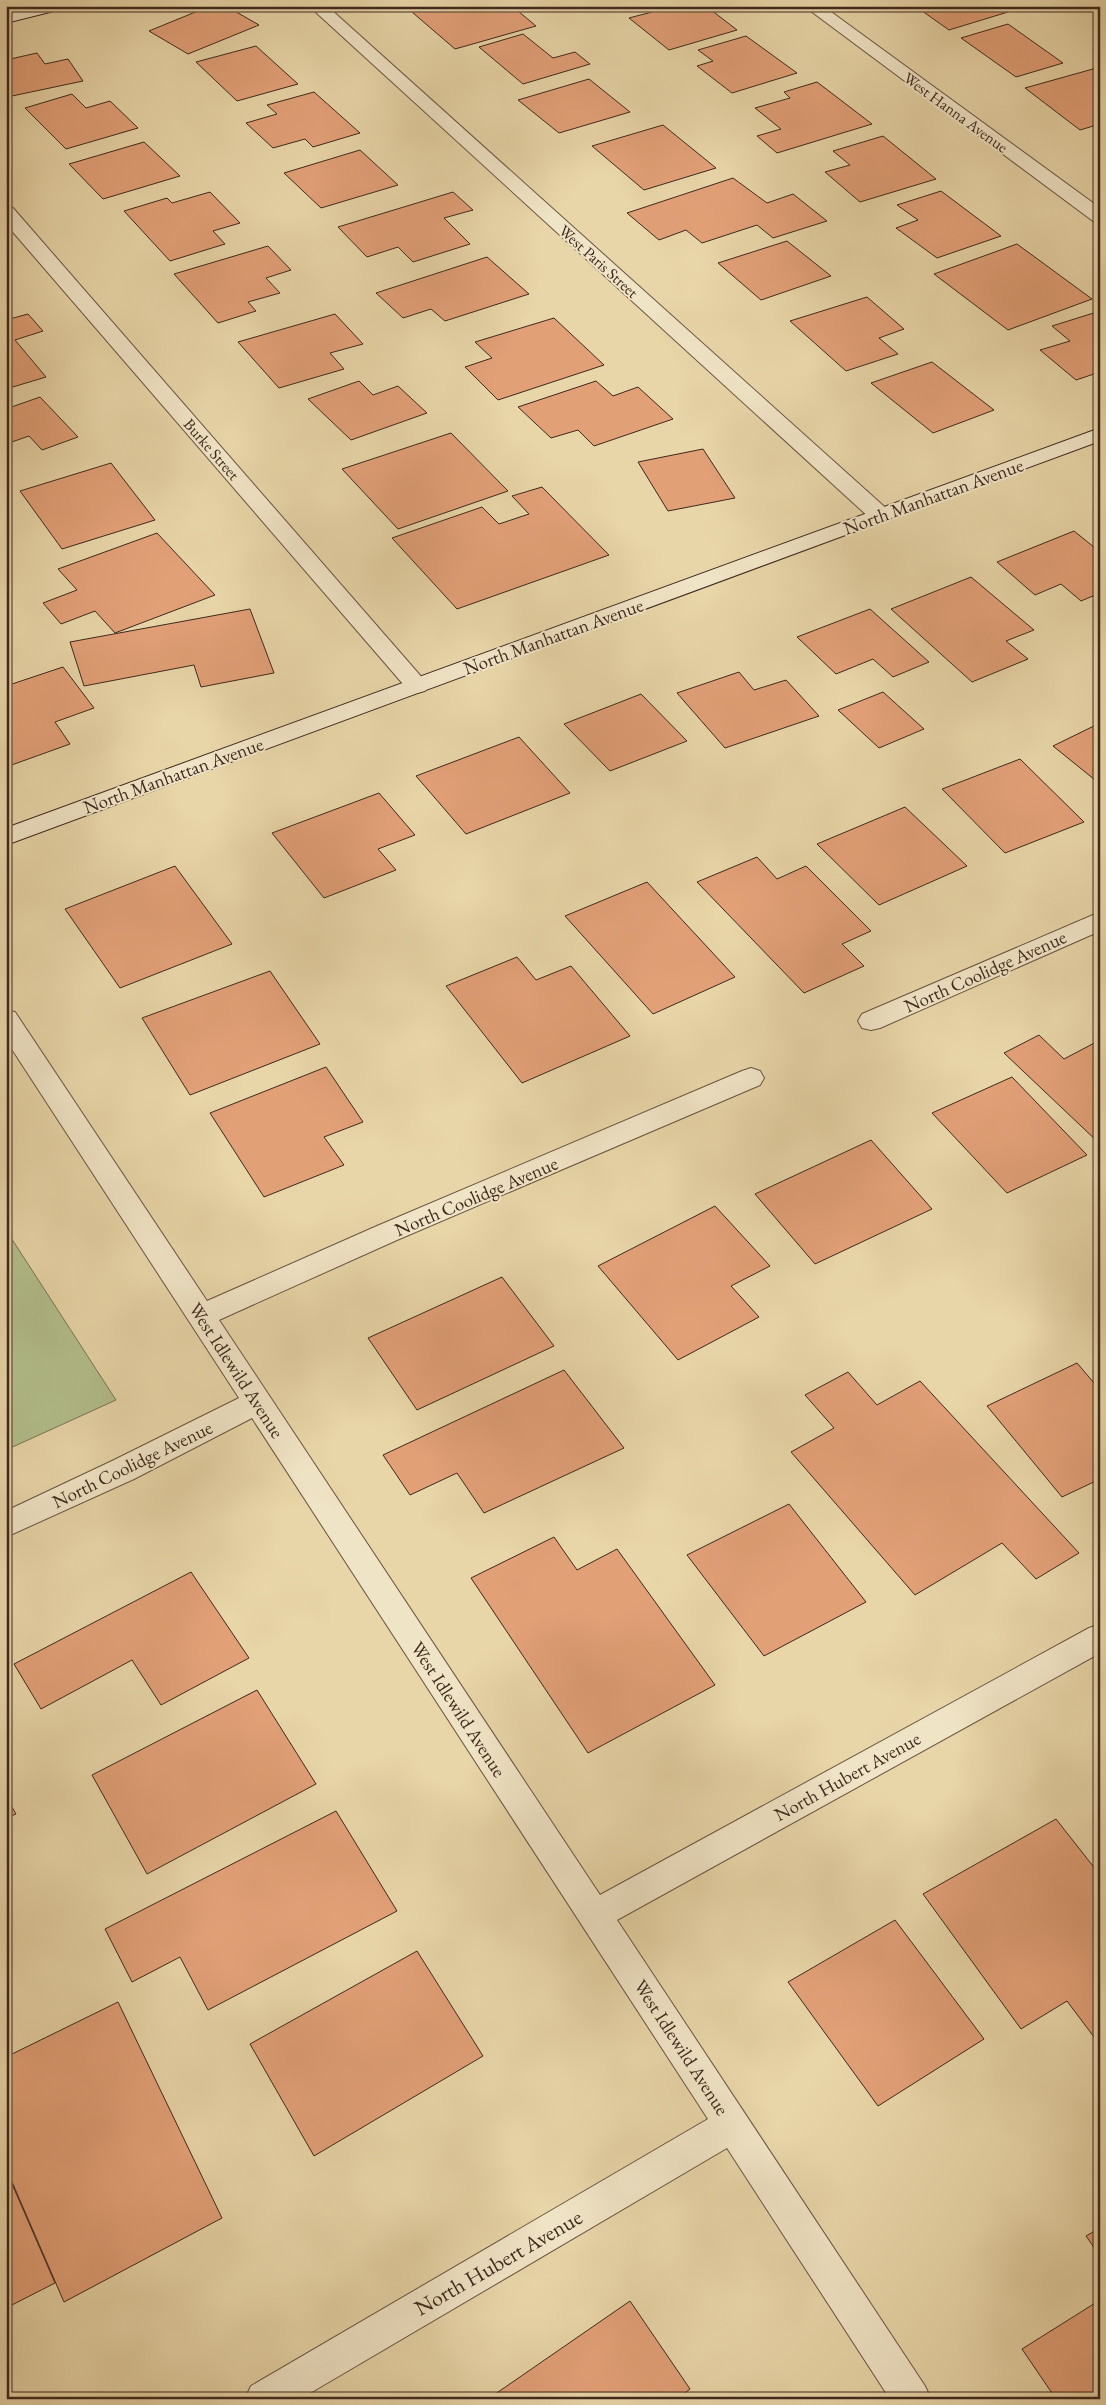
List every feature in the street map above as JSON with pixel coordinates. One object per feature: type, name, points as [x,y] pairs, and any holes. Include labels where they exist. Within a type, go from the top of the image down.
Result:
[{"type":"street","points":[[6,18],[52,6]]},
{"type":"street","name":"West Paris Street","points":[[317,6],[880,515]]},
{"type":"street","name":"West Hanna Avenue","points":[[812,6],[1100,217]]},
{"type":"street","name":"Burke Street","points":[[6,212],[417,686]]},
{"type":"street","name":"North Manhattan Avenue","points":[[6,837],[1100,434]]},
{"type":"street","name":"North Coolidge Avenue","points":[[871,1021],[1100,921]]},
{"type":"street","name":"West Idlewild Avenue","points":[[6,1019],[912,2399]]},
{"type":"street","name":"North Coolidge Avenue","points":[[201,1316],[751,1078]]},
{"type":"street","name":"North Coolidge Avenue","points":[[6,1525],[123,1470],[257,1402]]},
{"type":"street","name":"North Hubert Avenue","points":[[595,1915],[1100,1637]]},
{"type":"street","name":"North Hubert Avenue","points":[[264,2399],[732,2125]]},
{"type":"green space","points":[[6,1230],[116,1400],[6,1450]]},
{"type":"building","points":[[210,6],[226,6],[259,25],[188,54],[149,31]]},
{"type":"building","points":[[405,6],[512,6],[536,26],[455,49]]},
{"type":"building","points":[[645,6],[706,6],[737,30],[669,50],[629,18],[652,12]]},
{"type":"building","points":[[915,6],[1001,6],[1008,12],[949,30]]},
{"type":"building","points":[[1008,24],[1063,63],[1016,77],[961,38]]},
{"type":"building","points":[[523,34],[553,58],[575,52],[590,64],[523,84],[479,47]]},
{"type":"building","points":[[746,36],[797,73],[732,93],[697,66],[713,61],[698,50]]},
{"type":"building","points":[[256,46],[298,84],[237,101],[196,62]]},
{"type":"building","points":[[37,53],[45,64],[68,59],[83,81],[12,96],[6,87],[6,60]]},
{"type":"building","points":[[1100,67],[1100,124],[1080,130],[1025,88]]},
{"type":"building","points":[[589,79],[630,112],[559,133],[518,100]]},
{"type":"building","points":[[817,82],[872,124],[777,153],[757,136],[781,129],[755,108],[790,98],[784,92]]},
{"type":"building","points":[[314,92],[360,133],[313,147],[305,139],[273,148],[246,123],[277,114],[267,105]]},
{"type":"building","points":[[72,94],[86,108],[110,101],[138,128],[66,149],[25,108]]},
{"type":"building","points":[[663,125],[716,168],[644,190],[592,146]]},
{"type":"building","points":[[883,136],[936,179],[860,202],[825,172],[850,165],[833,151]]},
{"type":"building","points":[[144,142],[180,176],[103,199],[69,164]]},
{"type":"building","points":[[360,150],[398,185],[321,208],[284,173]]},
{"type":"building","points":[[733,178],[767,203],[793,194],[827,221],[773,238],[757,225],[702,243],[686,230],[659,240],[627,213]]},
{"type":"building","points":[[941,191],[1001,236],[937,258],[896,228],[918,220],[897,205]]},
{"type":"building","points":[[210,192],[240,223],[213,231],[225,244],[170,261],[124,211],[167,198],[172,203]]},
{"type":"building","points":[[453,192],[473,210],[444,218],[470,244],[413,262],[398,247],[367,257],[338,227]]},
{"type":"building","points":[[787,241],[831,276],[761,300],[718,263]]},
{"type":"building","points":[[1017,244],[1092,299],[1008,330],[934,274]]},
{"type":"building","points":[[268,246],[291,270],[266,278],[280,293],[248,302],[256,311],[218,323],[174,274]]},
{"type":"building","points":[[487,257],[529,294],[445,321],[431,309],[403,318],[376,293]]},
{"type":"building","points":[[867,297],[904,329],[879,338],[898,354],[846,371],[790,321]]},
{"type":"building","points":[[1100,311],[1100,372],[1076,380],[1040,350],[1070,341],[1052,326]]},
{"type":"building","points":[[28,314],[43,331],[15,340],[46,377],[6,389],[6,320]]},
{"type":"building","points":[[335,314],[363,344],[330,353],[344,369],[279,388],[238,342]]},
{"type":"building","points":[[554,318],[604,365],[498,400],[465,367],[492,358],[475,342]]},
{"type":"building","points":[[932,362],[994,410],[933,433],[871,383]]},
{"type":"building","points":[[359,381],[373,395],[398,386],[427,413],[351,440],[308,399]]},
{"type":"building","points":[[596,381],[613,396],[638,387],[673,419],[594,446],[578,430],[551,438],[518,407]]},
{"type":"building","points":[[40,397],[78,437],[42,450],[29,436],[6,444],[6,409]]},
{"type":"building","points":[[451,433],[508,491],[398,529],[342,469]]},
{"type":"building","points":[[703,449],[735,498],[668,511],[638,462]]},
{"type":"building","points":[[111,463],[155,520],[62,549],[20,491]]},
{"type":"building","points":[[542,487],[609,555],[457,609],[392,538],[482,507],[499,524],[529,514],[512,496]]},
{"type":"building","points":[[1074,531],[1100,552],[1100,593],[1081,601],[1061,584],[1035,595],[997,562]]},
{"type":"building","points":[[157,533],[215,595],[115,633],[95,611],[61,624],[43,603],[77,590],[58,569]]},
{"type":"building","points":[[971,577],[1034,630],[1006,641],[1028,659],[972,682],[891,609]]},
{"type":"building","points":[[250,609],[274,673],[201,687],[194,665],[84,686],[70,642]]},
{"type":"building","points":[[870,609],[929,662],[893,677],[873,659],[836,674],[797,637]]},
{"type":"building","points":[[63,667],[94,708],[55,722],[70,744],[6,767],[6,686]]},
{"type":"building","points":[[739,672],[754,690],[786,680],[819,716],[725,748],[677,693]]},
{"type":"building","points":[[883,692],[924,729],[879,748],[838,710]]},
{"type":"building","points":[[641,694],[687,741],[610,771],[564,724]]},
{"type":"building","points":[[1100,723],[1100,784],[1053,746]]},
{"type":"building","points":[[519,737],[570,793],[466,834],[416,776]]},
{"type":"building","points":[[1020,759],[1084,822],[1005,853],[942,789]]},
{"type":"building","points":[[379,793],[415,835],[378,849],[396,870],[324,898],[272,833]]},
{"type":"building","points":[[905,807],[967,866],[879,905],[817,844]]},
{"type":"building","points":[[757,857],[777,879],[806,866],[871,931],[842,944],[864,966],[804,993],[697,882]]},
{"type":"building","points":[[175,866],[232,944],[120,988],[65,909]]},
{"type":"building","points":[[647,882],[735,977],[653,1014],[565,916]]},
{"type":"building","points":[[517,957],[536,980],[571,966],[630,1036],[522,1083],[446,986]]},
{"type":"building","points":[[270,971],[320,1044],[190,1095],[142,1018]]},
{"type":"building","points":[[1039,1035],[1064,1059],[1100,1040],[1100,1144],[1004,1053]]},
{"type":"building","points":[[326,1067],[363,1122],[324,1137],[344,1165],[264,1197],[210,1113]]},
{"type":"building","points":[[1012,1077],[1087,1155],[1007,1193],[932,1113]]},
{"type":"building","points":[[871,1140],[932,1209],[815,1264],[755,1194]]},
{"type":"building","points":[[715,1206],[770,1266],[731,1286],[759,1317],[678,1360],[598,1266]]},
{"type":"building","points":[[502,1277],[554,1346],[417,1410],[368,1338]]},
{"type":"building","points":[[1077,1363],[1100,1390],[1100,1479],[1062,1497],[987,1406]]},
{"type":"building","points":[[564,1370],[624,1448],[484,1513],[457,1473],[410,1495],[383,1455]]},
{"type":"building","points":[[848,1372],[877,1405],[920,1381],[1079,1553],[1036,1579],[1002,1543],[915,1595],[791,1452],[834,1428],[805,1395]]},
{"type":"building","points":[[789,1504],[866,1602],[764,1656],[687,1555]]},
{"type":"building","points":[[554,1537],[577,1570],[617,1549],[715,1685],[588,1753],[471,1578]]},
{"type":"building","points":[[191,1572],[249,1658],[161,1705],[132,1660],[41,1709],[14,1664]]},
{"type":"building","points":[[257,1690],[316,1784],[147,1874],[92,1775]]},
{"type":"building","points":[[6,1797],[16,1814],[6,1818]]},
{"type":"building","points":[[336,1811],[397,1911],[208,2010],[180,1957],[132,1982],[105,1929]]},
{"type":"building","points":[[1056,1819],[1100,1875],[1100,2045],[1067,2001],[1021,2029],[923,1894]]},
{"type":"building","points":[[895,1920],[984,2039],[878,2106],[788,1982]]},
{"type":"building","points":[[417,1951],[483,2056],[314,2156],[250,2044]]},
{"type":"building","points":[[118,2002],[222,2218],[64,2302],[6,2168],[6,2057]]},
{"type":"building","points":[[6,2170],[55,2283],[6,2308]]},
{"type":"building","points":[[1100,2228],[1100,2256],[1086,2236]]},
{"type":"building","points":[[1100,2300],[1100,2399],[1056,2399],[1022,2349]]},
{"type":"building","points":[[630,2301],[690,2389],[677,2399],[488,2399]]}]
